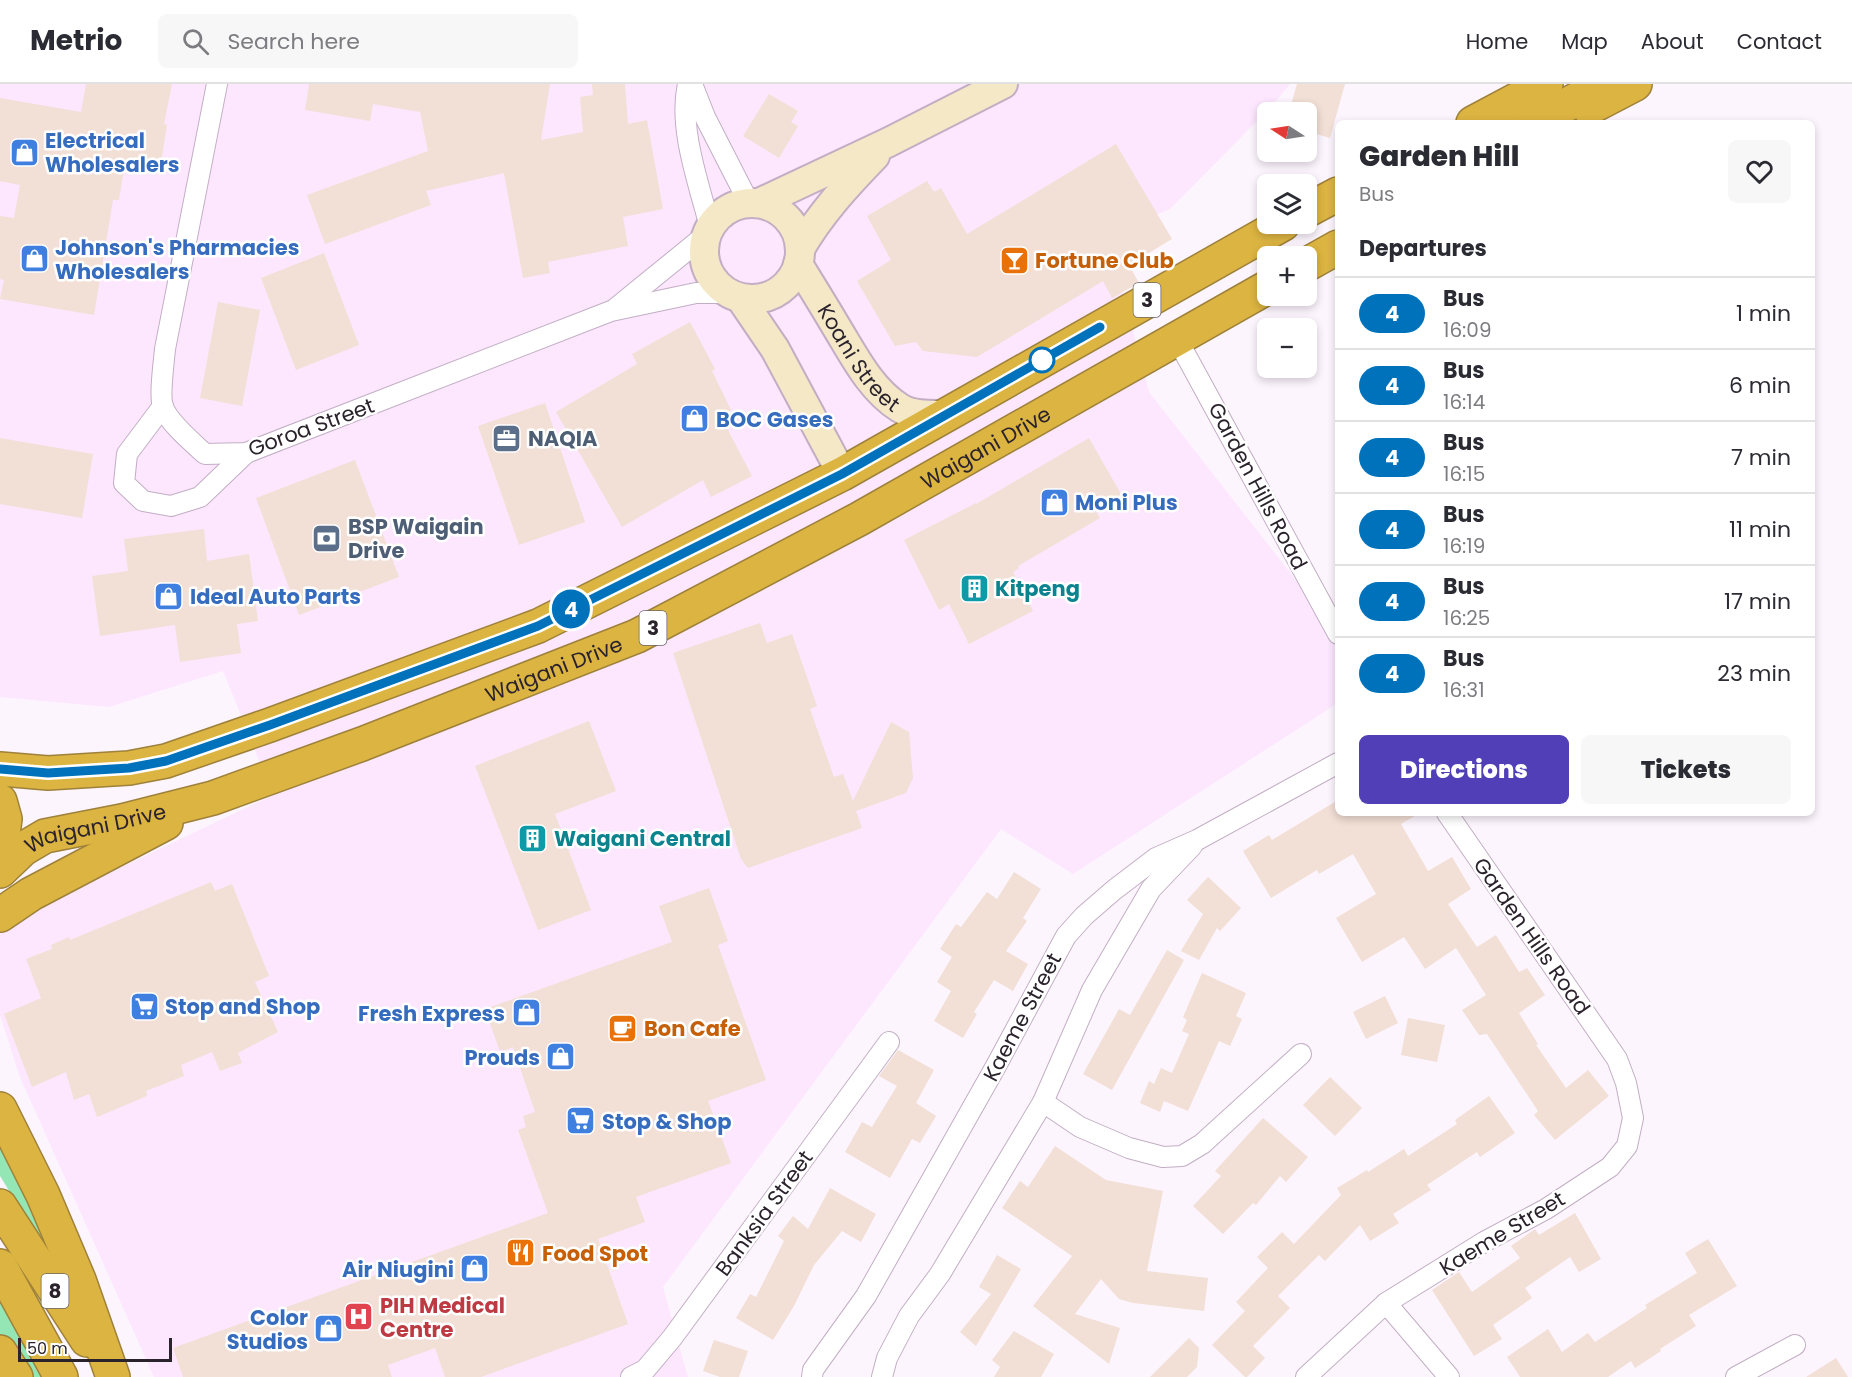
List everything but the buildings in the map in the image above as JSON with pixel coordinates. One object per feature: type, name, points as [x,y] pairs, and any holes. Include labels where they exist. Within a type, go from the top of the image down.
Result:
[{"type":"highway","points":[[1538,120],[1606,84]]},
{"type":"highway","points":[[1566,120],[1635,84]]},
{"type":"highway","points":[[1527,120],[1523,114],[1534,91]]},
{"type":"highway","points":[[1479,120],[1534,91]]},
{"type":"highway","name":"3","points":[[1317,207],[1335,196]]},
{"type":"highway","points":[[1317,222],[1322,222],[1335,215]]},
{"type":"highway","name":"3","points":[[0,769],[48,773],[129,768],[166,761],[538,626],[842,474],[1272,234]]},
{"type":"highway","points":[[1317,259],[1335,249]]},
{"type":"highway","name":"Waigani Drive","points":[[0,871],[23,849],[45,836],[122,821],[213,798],[373,740],[637,636],[859,519],[1257,293]]},
{"type":"highway","points":[[842,474],[852,489],[867,496],[1020,414],[1046,415]]},
{"type":"highway","points":[[0,915],[31,894],[213,798]]},
{"type":"highway","points":[[0,801],[4,819],[0,857]]},
{"type":"highway","points":[[0,1109],[43,1195],[79,1280],[112,1377]]},
{"type":"highway","name":"8","points":[[0,1206],[112,1377]]},
{"type":"highway","name":"8","points":[[0,1266],[62,1377]]},
{"type":"highway","points":[[0,1352],[16,1377]]},
{"type":"street","points":[[217,84],[165,349],[163,406],[127,454],[124,483],[143,501],[171,506],[200,497],[246,453]]},
{"type":"street","points":[[690,84],[705,117],[754,203],[775,208],[787,218],[796,232],[799,256]]},
{"type":"street","points":[[690,84],[685,109],[690,148],[708,231]]},
{"type":"street","points":[[842,474],[775,349],[734,296],[711,278],[704,256],[708,231],[715,219],[730,208],[754,203],[889,142],[1004,84]]},
{"type":"street","points":[[734,296],[757,299],[783,288],[792,277],[813,226],[845,187],[889,142]]},
{"type":"street","name":"Goroa Street","points":[[611,311],[708,231]]},
{"type":"street","name":"Koani Street","points":[[799,256],[849,348],[882,394],[902,409],[924,415],[946,415]]},
{"type":"street","name":"Goroa Street","points":[[163,406],[178,428],[205,454],[246,453],[611,311],[696,293],[734,296]]},
{"type":"street","name":"Garden Hills Road","points":[[1177,339],[1335,629]]},
{"type":"street","name":"Kaeme Street","points":[[812,1377],[813,1370],[872,1286],[1066,936],[1099,903],[1155,858],[1197,840],[1335,766]]},
{"type":"street","name":"Garden Hills Road","points":[[1449,816],[1617,1059]]},
{"type":"street","points":[[882,1377],[886,1358],[909,1316],[940,1274],[1043,1102],[1092,990],[1145,899],[1151,889],[1197,840]]},
{"type":"street","name":"Banksia Street","points":[[631,1377],[645,1370],[672,1338],[889,1042]]},
{"type":"street","points":[[1043,1102],[1080,1127],[1129,1148],[1163,1157],[1182,1156],[1202,1144],[1302,1054]]},
{"type":"street","name":"Kaeme Street","points":[[1306,1377],[1386,1303],[1484,1242],[1546,1209],[1610,1167],[1628,1146],[1633,1118],[1626,1083],[1617,1059]]},
{"type":"street","points":[[1386,1303],[1449,1377]]},
{"type":"street","points":[[1736,1377],[1795,1346]]},
{"type":"shaded area","points":[[0,84],[1290,84],[1275,102],[1257,102],[1257,121],[1170,209],[1108,235],[1149,392],[1335,630],[1335,705],[1073,874],[1001,829],[663,1287],[688,1377],[154,1377],[19,1075],[0,1015],[0,931],[82,886],[273,795],[223,671],[109,707],[0,697]]},
{"type":"green space","points":[[0,1144],[77,1301],[0,1176]]},
{"type":"green space","points":[[0,1291],[50,1377],[22,1377],[0,1343]]},
{"type":"bus line","name":"4","points":[[0,769],[48,773],[129,768],[166,761],[538,626],[842,474],[1100,327]]},
{"type":"place","name":"Electrical Wholesalers","points":[[24,152]]},
{"type":"place","name":"Johnson's Pharmacies Wholesalers","points":[[34,259]]},
{"type":"place","name":"Fortune Club","points":[[1014,260]]},
{"type":"place","name":"BOC Gases","points":[[695,419]]},
{"type":"place","name":"NAQIA","points":[[507,438]]},
{"type":"place","name":"Moni Plus","points":[[1054,502]]},
{"type":"place","name":"BSP Waigain Drive","points":[[327,538]]},
{"type":"place","name":"Kitpeng","points":[[974,588]]},
{"type":"place","name":"Ideal Auto Parts","points":[[169,596]]},
{"type":"place","name":"Waigani Central","points":[[533,838]]},
{"type":"place","name":"Stop and Shop","points":[[144,1006]]},
{"type":"place","name":"Fresh Express","points":[[526,1013]]},
{"type":"place","name":"Bon Cafe","points":[[623,1028]]},
{"type":"place","name":"Prouds","points":[[561,1057]]},
{"type":"place","name":"Stop & Shop","points":[[581,1121]]},
{"type":"place","name":"Food Spot","points":[[521,1253]]},
{"type":"place","name":"Air Niugini","points":[[475,1269]]},
{"type":"place","name":"PIH Medical Centre","points":[[359,1317]]},
{"type":"place","name":"Color Studios","points":[[329,1329]]}]
